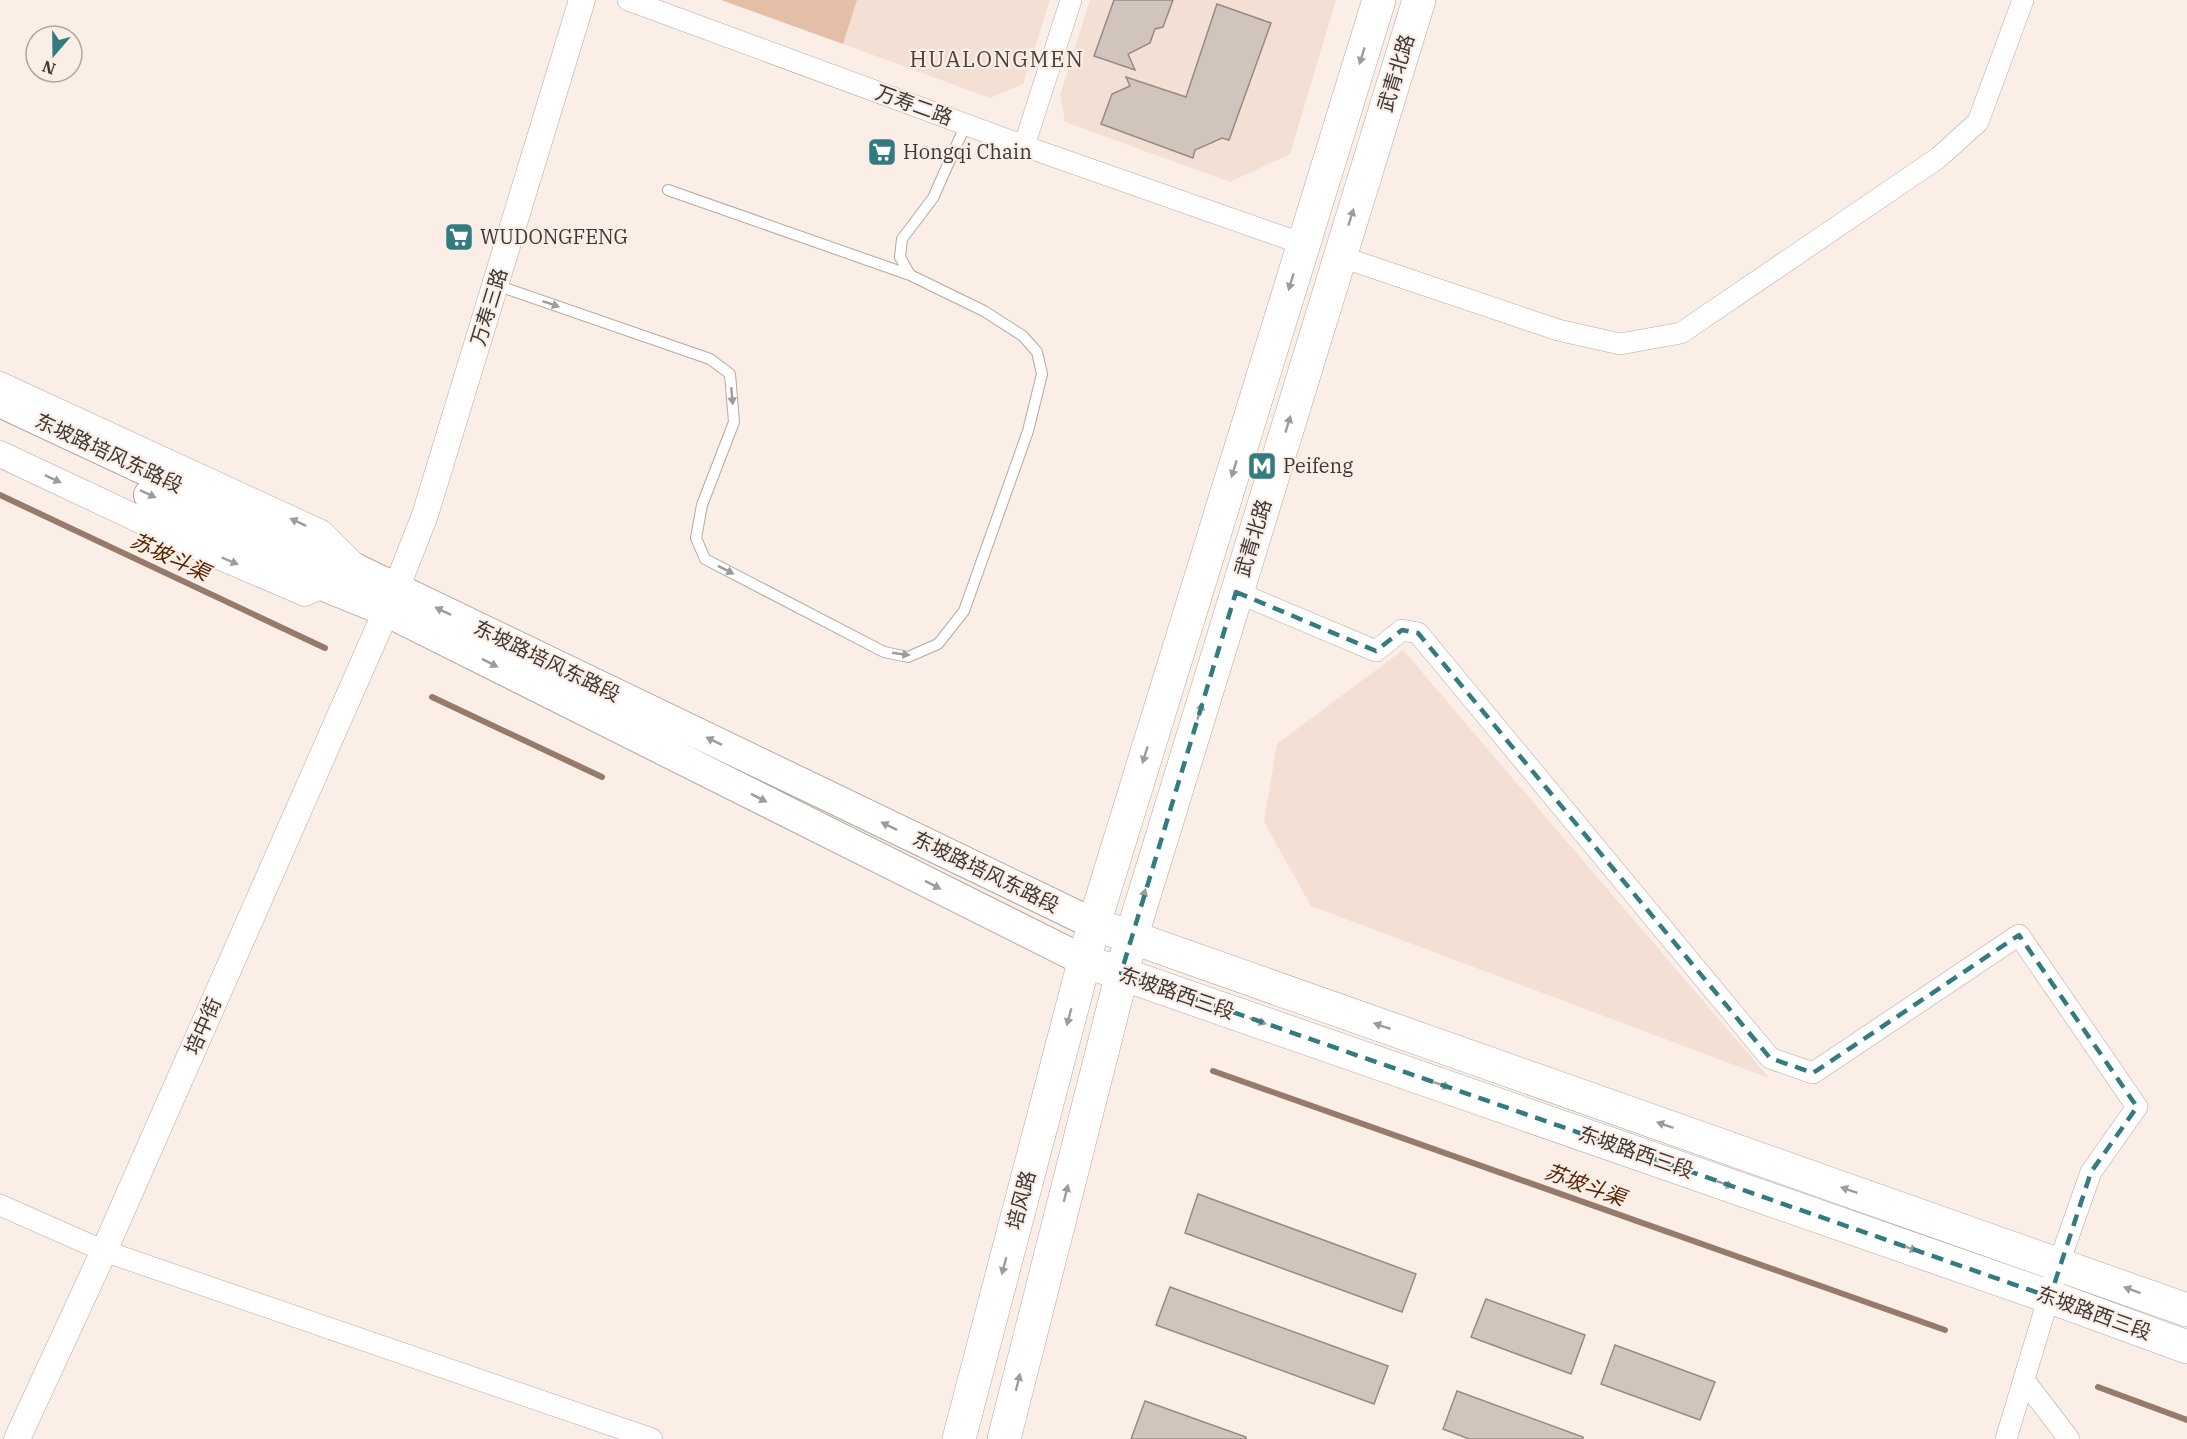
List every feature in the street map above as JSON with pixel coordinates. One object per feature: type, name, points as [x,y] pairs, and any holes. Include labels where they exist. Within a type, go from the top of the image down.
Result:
[{"type":"main road","name":"武青北路","points":[[1083,960],[1379,0]]},
{"type":"main road","name":"武青北路","points":[[1121,973],[1419,0]]},
{"type":"main road","name":"东坡路培风东路段","points":[[0,402],[359,571],[391,600],[1083,960]]},
{"type":"main road","name":"东坡路培风东路段","points":[[0,424],[310,571],[322,585],[391,600],[1094,924]]},
{"type":"main road","name":"东坡路西三段","points":[[1094,924],[2187,1310]]},
{"type":"main road","name":"东坡路西三段","points":[[1083,960],[2050,1297],[2187,1347]]},
{"type":"main road","name":"培风路","points":[[959,1439],[1083,960]]},
{"type":"main road","name":"培风路","points":[[1004,1439],[1121,973]]},
{"type":"street","name":"万寿三路","points":[[391,600],[425,515],[582,0]]},
{"type":"street","name":"万寿二路","points":[[628,0],[1024,146],[1303,244]]},
{"type":"street","points":[[1024,146],[1071,0]]},
{"type":"street","points":[[1339,256],[1558,330],[1620,344],[1682,333],[1917,173],[1938,158],[1978,122],[2023,0]]},
{"type":"street","points":[[0,385],[321,533],[359,571]]},
{"type":"street","points":[[0,454],[202,549],[304,593],[322,585]]},
{"type":"street","points":[[1236,592],[1376,651],[1402,630],[1418,633],[1770,1058],[1813,1073],[2019,935],[2137,1107],[2091,1172],[2059,1263],[2006,1439]]},
{"type":"street","name":"培中街","points":[[16,1439],[104,1251],[391,600]]},
{"type":"street","points":[[0,1205],[104,1251],[652,1439]]},
{"type":"street","points":[[2024,1380],[2069,1439]]},
{"type":"lane","points":[[910,275],[900,257],[902,240],[933,198],[966,124]]},
{"type":"lane","points":[[495,285],[710,359],[730,375],[734,422],[702,505],[696,538],[705,559],[885,652],[908,657],[938,644],[964,611],[1028,431],[1042,374],[1037,352],[1023,336],[984,311],[910,275],[668,190]]},
{"type":"highlighted area","points":[[1236,592],[1376,651],[1402,630],[1418,633],[1770,1058],[1813,1073],[2019,935],[2137,1107],[2091,1172],[2050,1297],[1121,973]]},
{"type":"shaded area","points":[[721,0],[857,0],[843,44]]},
{"type":"shaded area","points":[[857,0],[1050,0],[1023,84],[990,98],[843,44]]},
{"type":"shaded area","points":[[1090,0],[1336,0],[1290,154],[1230,182],[1065,122],[1060,95]]},
{"type":"shaded area","points":[[1403,650],[1769,1078],[1311,906],[1264,822],[1277,744]]},
{"type":"building","points":[[1114,0],[1173,0],[1163,27],[1155,29],[1150,43],[1128,54],[1135,70],[1094,56]]},
{"type":"building","points":[[1217,4],[1271,23],[1229,140],[1222,138],[1195,150],[1193,158],[1101,124],[1112,94],[1130,86],[1126,77],[1186,97]]},
{"type":"building","points":[[1198,1194],[1416,1274],[1402,1312],[1185,1233]]},
{"type":"building","points":[[1170,1287],[1388,1366],[1374,1404],[1156,1325]]},
{"type":"building","points":[[1486,1299],[1585,1335],[1571,1374],[1471,1337]]},
{"type":"building","points":[[1615,1345],[1715,1382],[1700,1420],[1601,1384]]},
{"type":"building","points":[[1457,1391],[1583,1437],[1583,1439],[1469,1439],[1443,1429]]},
{"type":"building","points":[[1145,1401],[1246,1437],[1246,1439],[1131,1439]]},
{"type":"waterway","name":"苏坡斗渠","points":[[0,495],[325,648]]},
{"type":"waterway","name":"苏坡斗渠","points":[[432,697],[602,777]]},
{"type":"waterway","name":"苏坡斗渠","points":[[1213,1071],[1945,1330]]},
{"type":"waterway","name":"苏坡斗渠","points":[[2098,1387],[2187,1420]]},
{"type":"place","name":"Hongqi Chain","points":[[882,152]]},
{"type":"place","name":"WUDONGFENG","points":[[459,237]]},
{"type":"place","name":"Peifeng","points":[[1262,466]]},
{"type":"district","name":"HUALONGMEN","points":[[997,59]]}]
